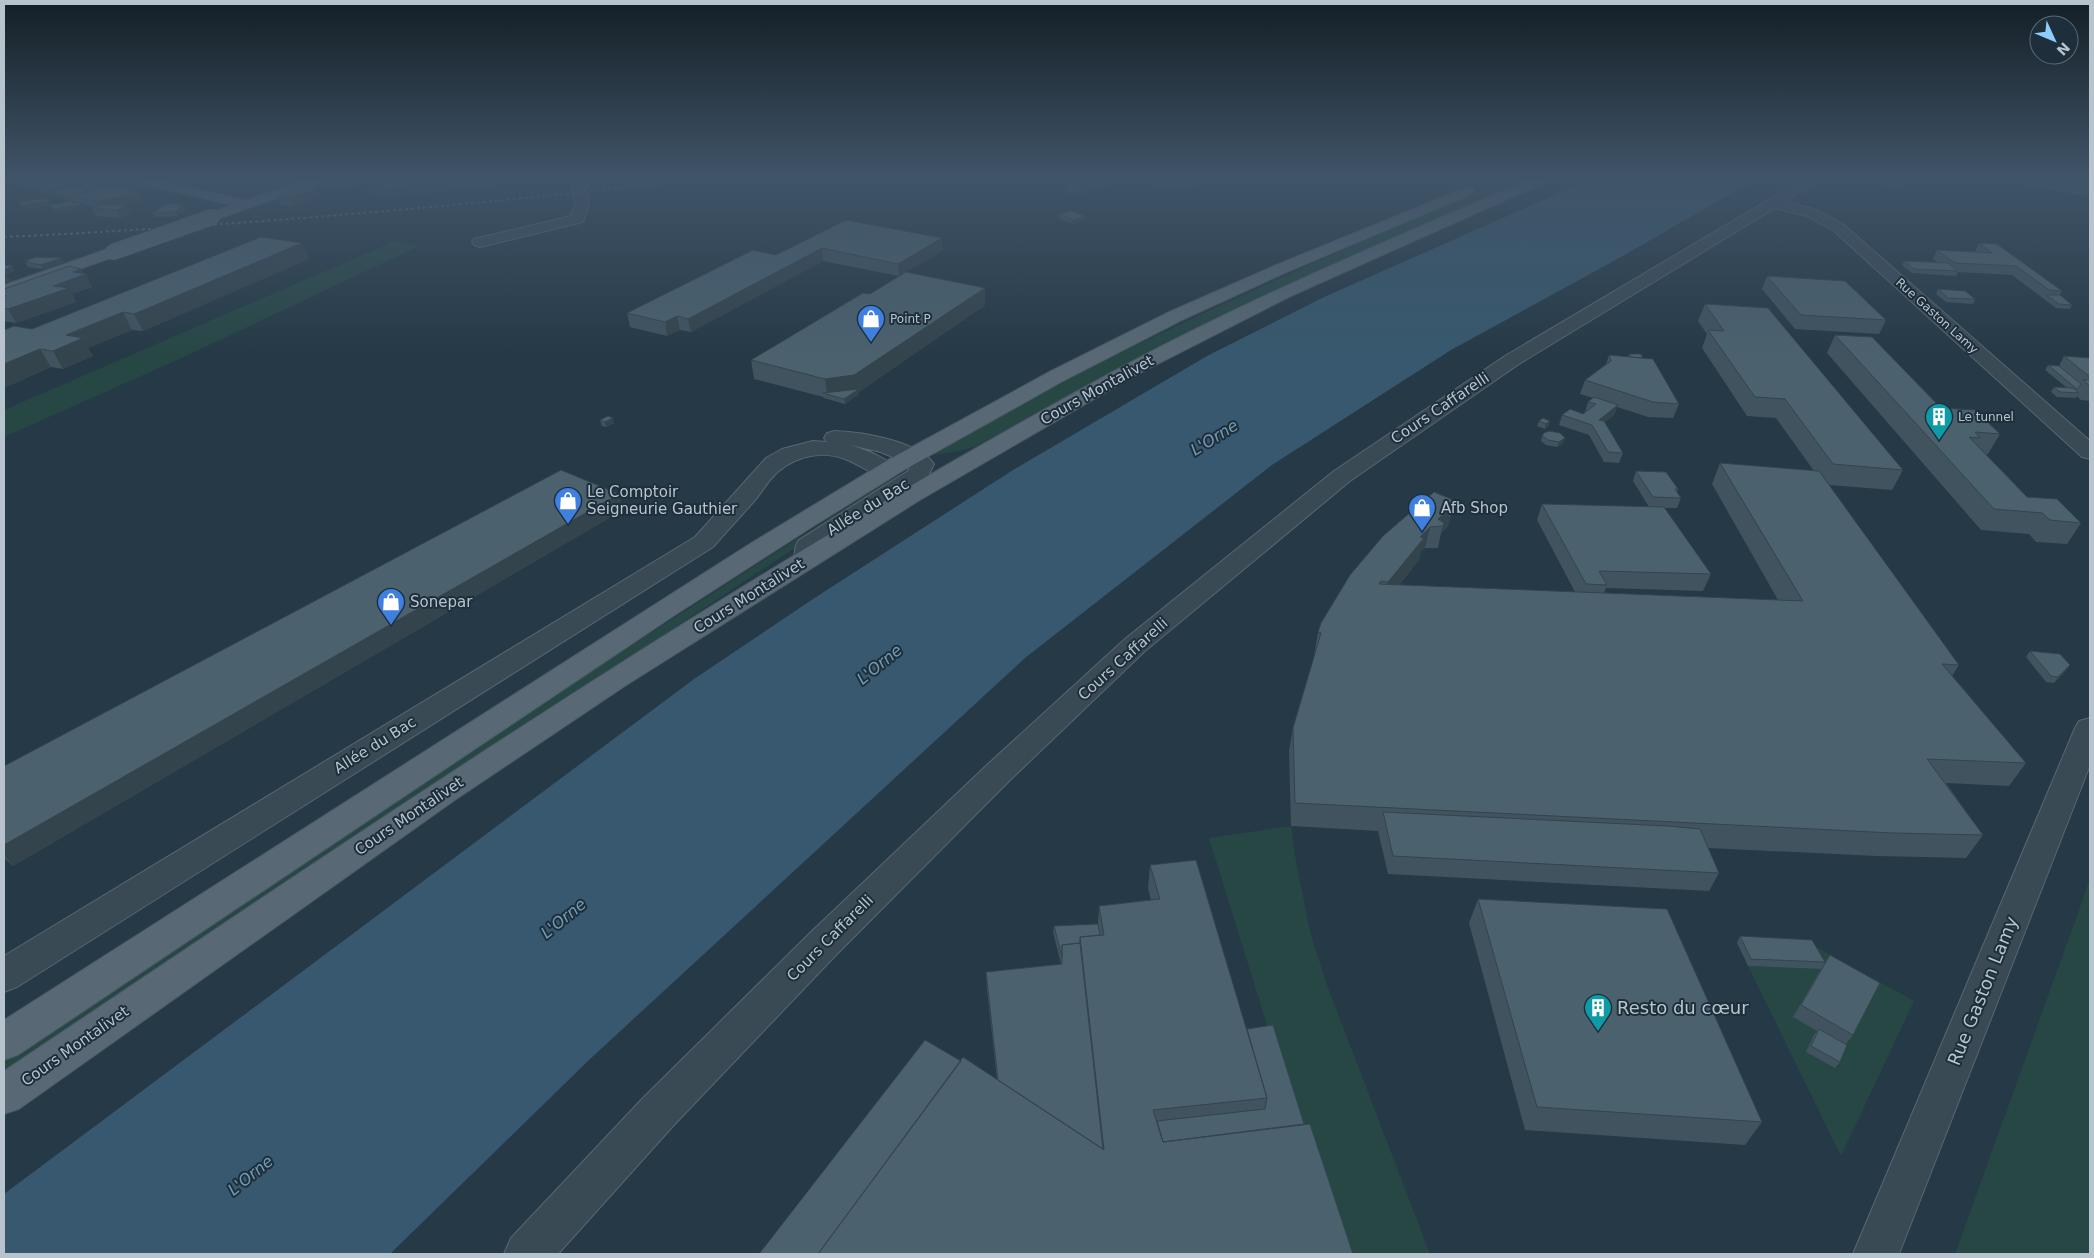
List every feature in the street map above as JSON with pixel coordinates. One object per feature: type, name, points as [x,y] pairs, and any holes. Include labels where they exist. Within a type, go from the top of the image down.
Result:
[{"type":"main road","points":[[4,291],[153,238]]},
{"type":"main road","name":"Cours Montalivet","points":[[4,1042],[246,881],[760,549],[886,471],[1097,357],[1193,309],[1252,281],[1355,238]]},
{"type":"main road","name":"Cours Montalivet","points":[[4,1095],[444,792],[615,680],[912,494],[1127,372],[1286,292],[1409,238]]},
{"type":"street","points":[[480,242],[499,238]]},
{"type":"street","name":"Cours Caffarelli","points":[[527,1254],[658,1112],[822,945],[998,773],[1135,645],[1342,476],[1512,360],[1714,238]]},
{"type":"street","name":"Rue Gaston Lamy","points":[[1850,238],[2090,452]]},
{"type":"street","name":"Allée du Bac","points":[[737,504],[736,495],[754,468],[780,450],[792,445],[827,437],[855,438],[879,444],[912,456],[923,464],[918,475],[808,545],[807,560]]},
{"type":"street","name":"Allée du Bac","points":[[4,976],[704,542],[737,504],[748,495],[762,475],[774,463],[802,450],[824,448],[842,450],[859,456],[886,471]]},
{"type":"street","name":"Rue Gaston Lamy","points":[[1876,1254],[2046,832],[2090,728]]},
{"type":"green space","points":[[1371,238],[1397,238],[1290,285],[1123,367],[976,446],[960,451],[932,455],[1002,415],[1143,342]]},
{"type":"green space","points":[[395,241],[419,246],[186,356],[4,437],[4,410]]},
{"type":"green space","points":[[897,475],[900,476],[897,480],[162,968],[4,1078],[4,1061],[423,779]]},
{"type":"green space","points":[[1291,826],[1296,862],[1311,935],[1327,985],[1430,1254],[1338,1254],[1209,838]]},
{"type":"green space","points":[[2090,878],[2090,1254],[1955,1254],[2079,910]]},
{"type":"green space","points":[[1808,947],[1816,947],[1914,1001],[1841,1156],[1748,966],[1820,969]]},
{"type":"water","name":"L'Orne","points":[[1458,238],[1654,238],[1451,350],[1272,465],[1025,658],[589,1060],[390,1254],[4,1254],[4,1194],[694,679],[816,597],[1013,470],[1207,356],[1324,297]]},
{"type":"building","points":[[259,238],[302,243],[134,314],[123,312],[66,335],[83,338],[53,351],[40,349],[4,364],[4,330],[14,326],[32,329]]},
{"type":"building","points":[[811,238],[942,238],[898,264],[822,248],[688,319],[677,316],[665,322],[627,313],[753,250],[776,255]]},
{"type":"building","points":[[1979,243],[1997,244],[2062,291],[2049,290],[2016,266],[1955,263],[1937,250],[1992,253]]},
{"type":"building","points":[[36,257],[62,258],[41,265],[25,261]]},
{"type":"building","points":[[1904,261],[1948,263],[1958,271],[1914,269]]},
{"type":"building","points":[[4,265],[13,266],[4,270]]},
{"type":"building","points":[[69,266],[81,269],[73,272],[86,274],[53,286],[69,288],[8,309],[4,308],[4,297],[6,296],[4,296],[4,289]]},
{"type":"building","name":"Point P","points":[[906,272],[985,288],[854,375],[825,379],[751,360],[863,293],[870,294]]},
{"type":"building","points":[[1767,276],[1845,281],[1886,320],[1801,315]]},
{"type":"building","points":[[1938,289],[1965,291],[1975,299],[1948,298]]},
{"type":"building","points":[[2046,295],[2060,295],[2072,305],[2059,304]]},
{"type":"building","points":[[1705,304],[1768,308],[1903,470],[1833,464],[1785,399],[1755,397],[1708,330],[1724,331]]},
{"type":"building","points":[[1835,335],[1872,337],[1941,408],[1975,410],[2000,434],[1975,432],[1980,438],[1969,437],[2027,497],[2057,499],[2081,523],[2050,520],[2042,513],[1994,509]]},
{"type":"building","points":[[1629,354],[1641,354],[1643,358],[1631,357]]},
{"type":"building","points":[[1609,355],[1653,359],[1679,404],[1653,402],[1585,380],[1611,361]]},
{"type":"building","points":[[2064,356],[2090,358],[2090,377]]},
{"type":"building","points":[[2048,365],[2059,366],[2081,384],[2077,389]]},
{"type":"building","points":[[2083,380],[2090,380],[2090,386]]},
{"type":"building","points":[[2054,387],[2073,388],[2079,393],[2060,392]]},
{"type":"building","points":[[859,389],[844,399],[823,393]]},
{"type":"building","points":[[1594,397],[1618,405],[1599,420],[1604,421],[1623,453],[1608,452],[1592,425],[1562,415],[1570,409],[1583,414],[1596,404],[1588,402]]},
{"type":"building","points":[[608,416],[613,418],[605,422],[600,420]]},
{"type":"building","points":[[1543,418],[1550,421],[1546,424],[1539,421]]},
{"type":"building","points":[[1549,431],[1560,433],[1565,438],[1559,442],[1548,440],[1542,436]]},
{"type":"building","points":[[1720,463],[1819,471],[1959,665],[1942,664],[2026,763],[1927,759],[1983,835],[1893,833],[1295,803],[1293,728],[1321,633],[1318,632],[1321,623],[1350,575],[1383,536],[1434,492],[1451,499],[1454,505],[1438,519],[1444,523],[1443,526],[1430,527],[1420,537],[1424,538],[1388,582],[1381,581],[1379,584],[1803,601]]},
{"type":"building","points":[[561,470],[619,494],[4,845],[4,766]]},
{"type":"building","points":[[1636,471],[1666,472],[1678,489],[1675,489],[1681,498],[1653,497]]},
{"type":"building","points":[[1542,504],[1664,507],[1711,574],[1599,571],[1607,585],[1586,584]]},
{"type":"building","points":[[2030,651],[2060,654],[2070,665],[2058,677],[2051,676]]},
{"type":"building","points":[[1383,812],[1700,829],[1719,873],[1393,856]]},
{"type":"building","points":[[1196,860],[1267,1098],[1153,1110],[1163,1142],[1310,1124],[1353,1254],[818,1254],[963,1057],[1104,1150],[1080,937],[1104,935],[1099,906],[1160,899],[1150,865]]},
{"type":"building","name":"Resto du cœur","points":[[1478,899],[1667,909],[1762,1122],[1537,1107]]},
{"type":"building","points":[[1098,924],[1100,935],[1080,937],[1080,943],[1062,945],[1062,957],[1054,926]]},
{"type":"building","points":[[1740,936],[1812,940],[1825,962],[1751,959]]},
{"type":"building","points":[[1080,943],[1103,1149],[998,1080],[986,972],[1062,964],[1062,945]]},
{"type":"building","points":[[1830,955],[1880,983],[1853,1035],[1801,1005]]},
{"type":"building","points":[[1273,1025],[1304,1124],[1163,1142],[1157,1121],[1265,1109],[1267,1098],[1247,1029]]},
{"type":"building","points":[[1819,1029],[1847,1045],[1840,1062],[1811,1046]]},
{"type":"building","points":[[925,1040],[961,1061],[818,1254],[759,1254]]},
{"type":"place","name":"Point P","points":[[871,343]]},
{"type":"place","name":"Le tunnel","points":[[1939,441]]},
{"type":"place","name":"Le Comptoir Seigneurie Gauthier","points":[[568,525]]},
{"type":"place","name":"Afb Shop","points":[[1422,532]]},
{"type":"place","name":"Sonepar","points":[[391,626]]},
{"type":"place","name":"Resto du cœur","points":[[1598,1032]]}]
